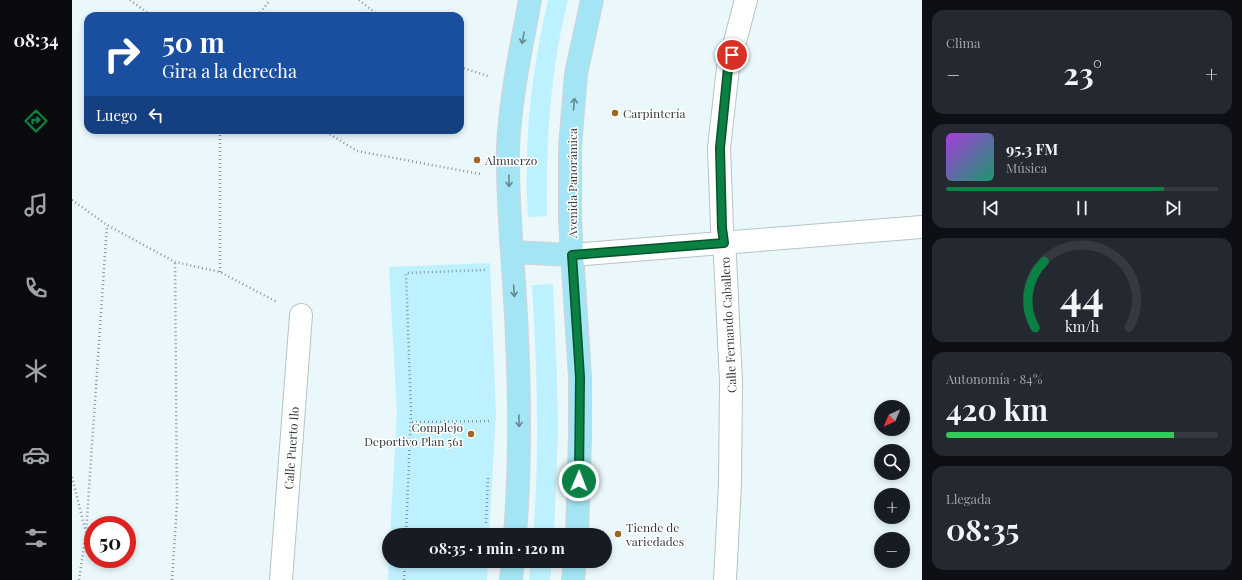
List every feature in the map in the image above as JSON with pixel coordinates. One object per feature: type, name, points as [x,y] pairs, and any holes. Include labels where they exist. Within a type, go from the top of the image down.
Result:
[{"type":"main road","points":[[516,528],[519,429],[517,339],[508,148],[515,81],[530,0]]},
{"type":"main road","name":"Avenida Panorámica","points":[[577,528],[580,377],[570,221],[570,148],[576,74],[592,0]]},
{"type":"main road","points":[[512,252],[572,255]]},
{"type":"main road","points":[[511,580],[512,568]]},
{"type":"main road","points":[[573,580],[574,568]]},
{"type":"street","name":"Calle Fernando Caballero","points":[[725,580],[730,491],[731,382],[729,312],[722,228],[720,148],[728,68],[746,0]]},
{"type":"street","points":[[572,255],[922,227]]},
{"type":"street","name":"Calle Puerto Ilo","points":[[281,580],[301,315]]},
{"type":"path","points":[[130,0],[146,12]]},
{"type":"path","points":[[261,12],[270,0]]},
{"type":"path","points":[[358,0],[374,12]]},
{"type":"path","points":[[464,68],[495,78]]},
{"type":"path","points":[[220,134],[220,272]]},
{"type":"path","points":[[329,134],[357,151],[483,174]]},
{"type":"path","points":[[72,200],[107,225],[175,262],[220,272],[301,315]]},
{"type":"path","points":[[87,516],[107,225]]},
{"type":"path","points":[[172,580],[177,505],[175,262]]},
{"type":"path","points":[[406,528],[411,422],[406,273],[486,270]]},
{"type":"path","points":[[411,422],[490,421]]},
{"type":"path","points":[[485,527],[488,473]]},
{"type":"path","points":[[72,478],[84,525]]},
{"type":"path","points":[[79,580],[84,546]]},
{"type":"path","points":[[404,580],[405,568]]},
{"type":"shaded area","points":[[548,0],[568,0],[557,53],[550,107],[547,162],[547,216],[528,217],[527,142],[530,101]]},
{"type":"shaded area","points":[[490,263],[496,414],[489,528],[390,528],[397,413],[389,267]]},
{"type":"shaded area","points":[[553,284],[558,432],[554,528],[533,528],[537,410],[532,285]]},
{"type":"shaded area","points":[[389,568],[488,568],[487,580],[388,580]]},
{"type":"shaded area","points":[[530,568],[551,568],[550,580],[529,580]]},
{"type":"place","name":"Carpintería","points":[[615,113]]},
{"type":"place","name":"Almuerzo","points":[[477,160]]},
{"type":"place","name":"Complejo Deportivo Plan 561","points":[[471,434]]},
{"type":"place","name":"Tiende de variedades","points":[[618,534]]},
{"type":"route","points":[[579,481],[580,377],[572,255],[724,243],[722,228],[720,148],[728,68],[732,55]]}]
